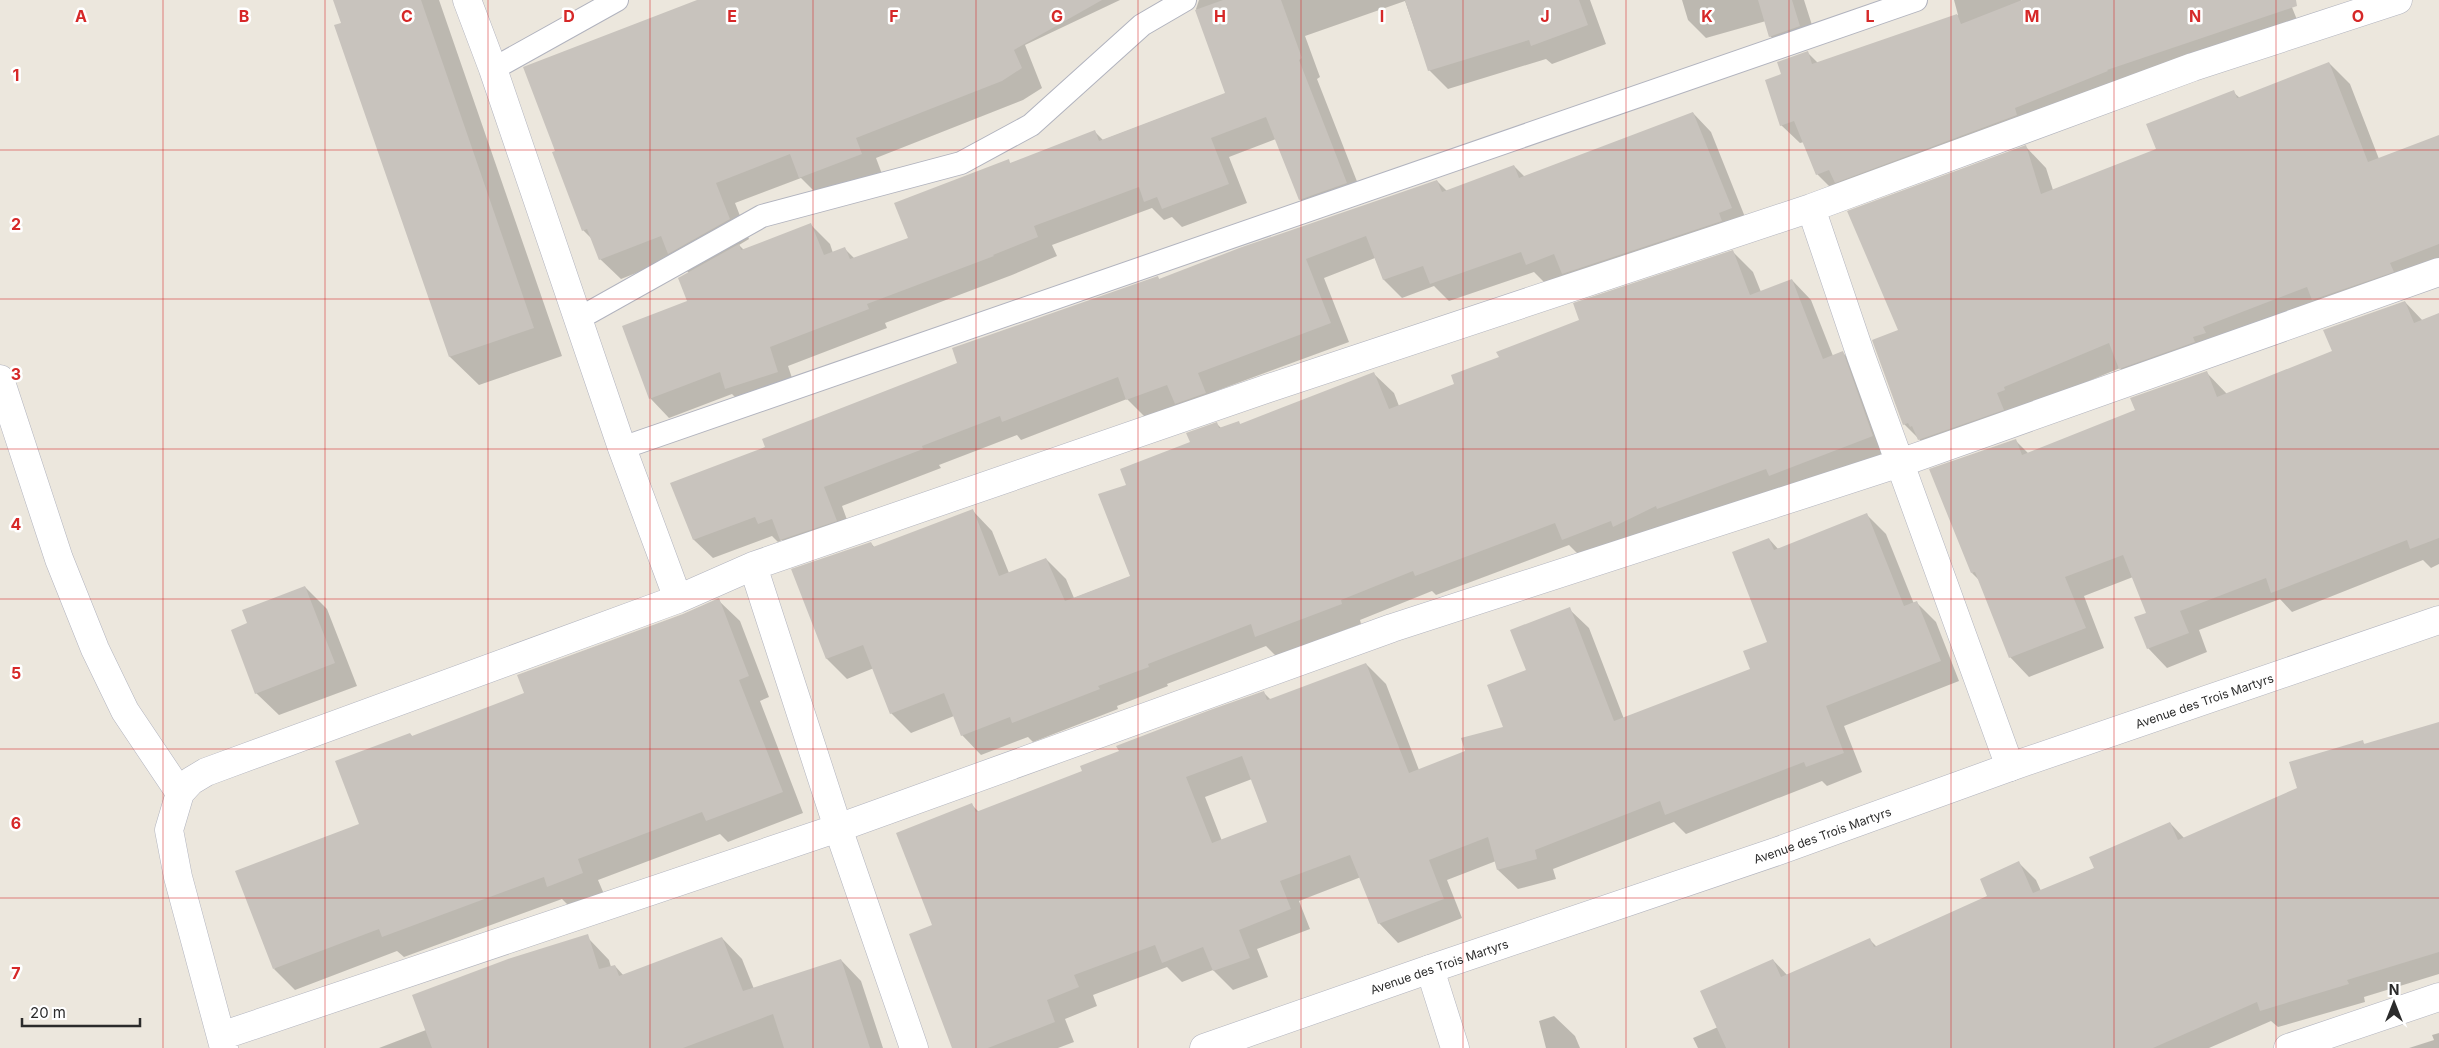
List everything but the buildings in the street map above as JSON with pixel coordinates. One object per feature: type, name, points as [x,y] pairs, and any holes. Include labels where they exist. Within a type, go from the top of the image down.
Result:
[{"type":"street","points":[[467,0],[493,69],[622,448],[678,599]]},
{"type":"street","points":[[2398,0],[2193,67],[1811,208],[1266,389],[753,566],[678,599],[206,772],[191,781],[180,793],[169,830],[178,877],[222,1042],[838,828],[1392,628],[1900,463],[2439,272]]},
{"type":"street","points":[[1811,208],[1861,356],[2010,767]]},
{"type":"street","points":[[0,379],[59,559],[95,649],[125,711],[180,793]]},
{"type":"street","points":[[753,566],[838,828],[914,1048]]},
{"type":"street","name":"Avenue des Trois Martyrs","points":[[1204,1048],[1778,851],[2010,767],[2439,620]]},
{"type":"street","points":[[1430,969],[1455,1048]]},
{"type":"street","points":[[2288,1048],[2439,997]]},
{"type":"lane","points":[[493,69],[617,0]]},
{"type":"lane","points":[[578,319],[762,216],[961,163],[1031,125],[1142,25],[1185,0]]},
{"type":"lane","points":[[622,448],[1916,0]]}]
